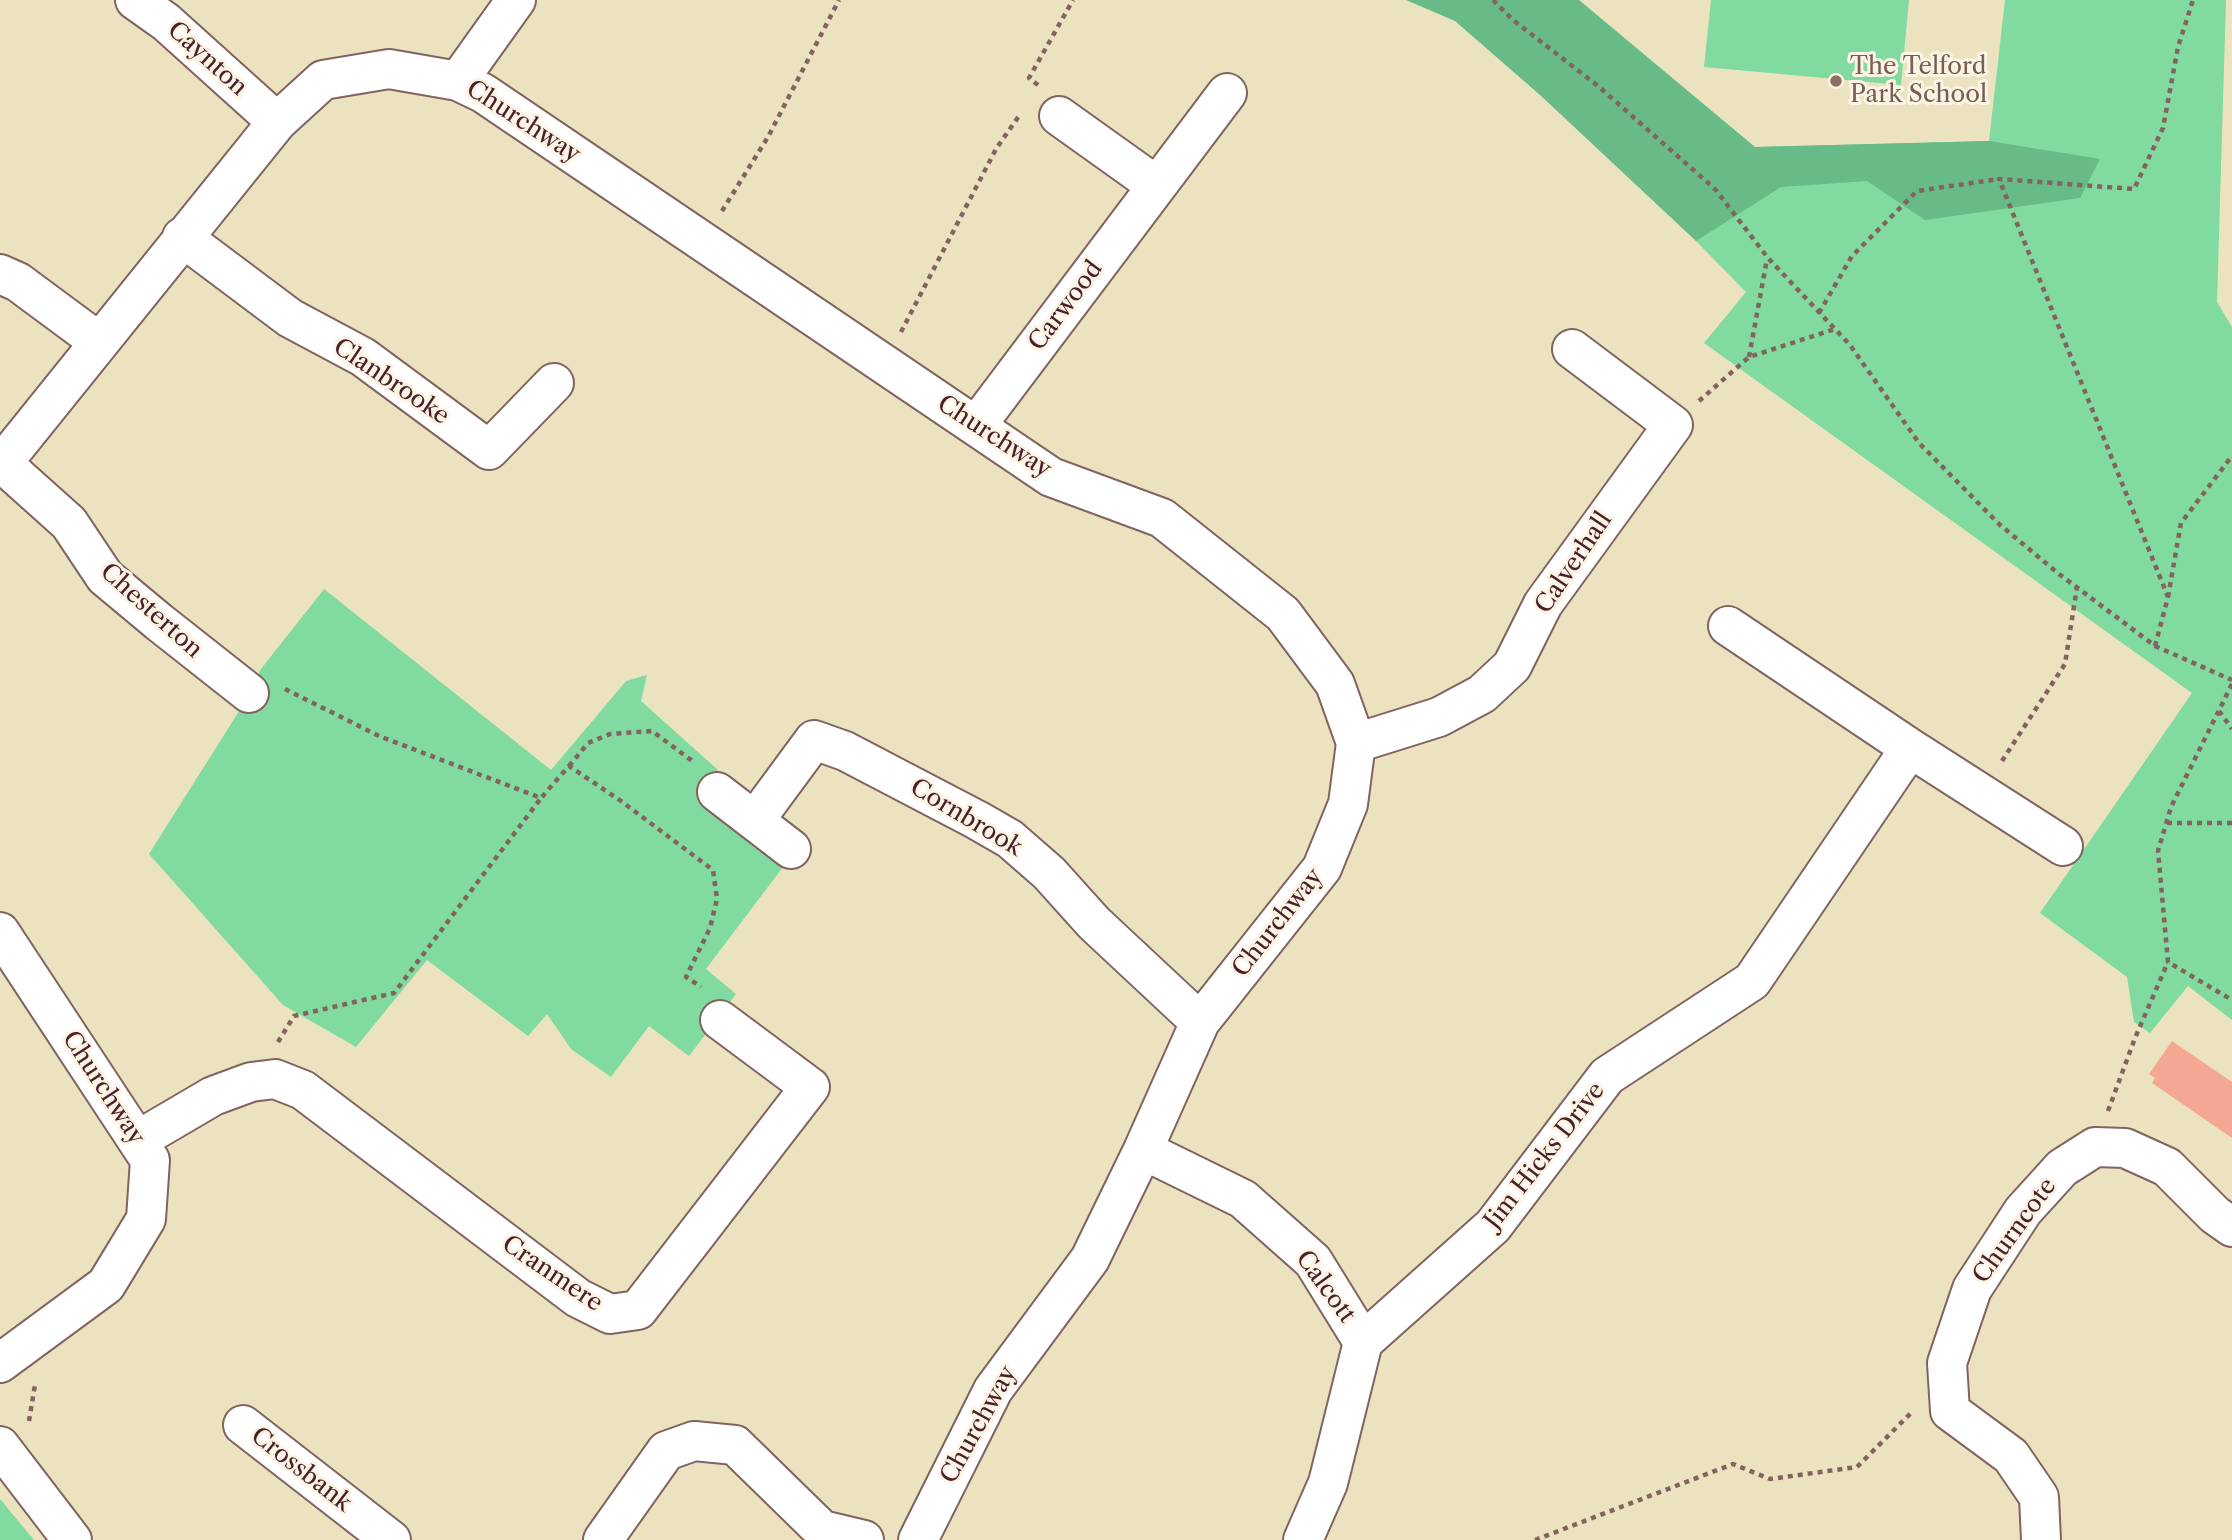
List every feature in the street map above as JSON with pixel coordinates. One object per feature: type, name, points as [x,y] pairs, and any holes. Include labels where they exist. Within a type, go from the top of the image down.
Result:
[{"type":"street","name":"Caynton","points":[[135,0],[166,22],[276,122]]},
{"type":"street","points":[[458,81],[516,0]]},
{"type":"street","name":"Churchway","points":[[1,465],[276,122],[323,79],[389,69],[458,81],[483,93],[1051,477],[1162,518],[1283,614],[1335,684],[1356,743],[1348,804],[1322,868],[1200,1022],[1143,1150],[1090,1259],[993,1391],[918,1540]]},
{"type":"street","name":"Carwood","points":[[976,426],[1227,93]]},
{"type":"street","points":[[1038,106],[1157,186]]},
{"type":"street","name":"Clanbrooke","points":[[183,237],[290,318],[363,357],[489,450],[554,383]]},
{"type":"street","points":[[0,274],[18,282],[99,342]]},
{"type":"street","points":[[1572,349],[1673,425]]},
{"type":"street","name":"Calverhall","points":[[1356,743],[1438,717],[1482,694],[1512,666],[1542,604],[1673,425]]},
{"type":"street","name":"Chesterton","points":[[1,465],[69,523],[105,577],[249,693]]},
{"type":"street","points":[[1728,625],[1967,786],[2063,846]]},
{"type":"street","name":"Cornbrook","points":[[755,820],[814,740],[845,751],[1010,839],[1049,873],[1094,923],[1200,1022]]},
{"type":"street","name":"Jim Hicks Drive","points":[[1363,1342],[1493,1226],[1607,1076],[1752,981],[1910,748]]},
{"type":"street","points":[[717,792],[791,849]]},
{"type":"street","name":"Churchway","points":[[0,932],[150,1160],[146,1219],[106,1285],[12,1354]]},
{"type":"street","name":"Cranmere","points":[[275,1079],[303,1090],[578,1298],[610,1314],[638,1310],[810,1087],[720,1020]]},
{"type":"street","points":[[138,1140],[213,1096],[251,1082],[275,1079]]},
{"type":"street","points":[[2095,1147],[2125,1148],[2167,1167],[2232,1227]]},
{"type":"street","name":"Churncote","points":[[1950,1411],[1947,1363],[1972,1289],[2023,1211],[2062,1168],[2095,1147]]},
{"type":"street","name":"Calcott","points":[[1143,1150],[1243,1199],[1312,1261],[1363,1342],[1328,1483],[1303,1540]]},
{"type":"street","points":[[1950,1411],[2011,1456],[2039,1497],[2041,1540]]},
{"type":"street","name":"Crossbank","points":[[243,1425],[391,1540]]},
{"type":"street","points":[[14,1437],[72,1540]]},
{"type":"street","points":[[603,1540],[666,1451],[694,1441],[736,1445],[822,1530],[864,1540]]},
{"type":"path","points":[[703,242],[768,137],[839,0]]},
{"type":"path","points":[[885,364],[996,149],[1038,106],[1039,85],[1029,78],[1073,0]]},
{"type":"path","points":[[1493,0],[1513,20],[1598,86],[1715,189],[1768,258],[1850,345],[1919,443],[1999,524],[2155,646],[2232,682],[2171,807],[2158,851],[2168,962],[2135,1038],[2095,1147]]},
{"type":"path","points":[[1819,313],[1852,256],[1917,191],[1999,180],[2134,189],[2163,128],[2178,47],[2193,0]]},
{"type":"path","points":[[1999,180],[2168,597]]},
{"type":"path","points":[[1749,358],[1768,258]]},
{"type":"path","points":[[1673,425],[1749,358],[1835,329]]},
{"type":"path","points":[[2155,646],[2168,597],[2181,523],[2232,456]]},
{"type":"path","points":[[1967,786],[2065,664],[2077,587]]},
{"type":"path","points":[[249,693],[276,684],[379,736],[541,799]]},
{"type":"path","points":[[2219,711],[2232,729]]},
{"type":"path","points":[[275,1079],[272,1052],[293,1016],[394,992],[541,799],[588,743],[610,734],[652,731],[719,780],[717,792]]},
{"type":"path","points":[[569,766],[713,870],[717,899],[710,928],[686,976],[719,1000],[710,1013],[720,1020]]},
{"type":"path","points":[[2167,823],[2232,823]]},
{"type":"path","points":[[2168,962],[2232,1000]]},
{"type":"path","points":[[12,1354],[37,1377],[14,1437]]},
{"type":"path","points":[[1535,1540],[1733,1464],[1770,1479],[1857,1467],[1911,1413],[1950,1411]]},
{"type":"green space","points":[[1406,0],[1579,0],[1755,147],[1989,141],[2100,159],[2080,198],[1925,220],[1867,181],[1781,187],[1696,241],[1540,95],[1455,21]]},
{"type":"green space","points":[[1711,0],[1909,0],[1901,85],[1704,67]]},
{"type":"green space","points":[[2005,0],[2226,0],[2217,302],[2232,327],[2232,1020],[2188,986],[2150,1033],[2134,1022],[2127,977],[2040,913],[2192,693],[1704,343],[1746,292],[1696,241],[1755,147],[1989,141]]},
{"type":"green space","points":[[324,589],[551,770],[626,681],[647,675],[641,701],[718,770],[703,790],[789,859],[706,969],[736,994],[689,1056],[649,1026],[611,1077],[571,1049],[547,1014],[528,1036],[427,960],[356,1047],[283,1005],[149,854],[241,708],[261,669]]},
{"type":"green space","points":[[0,1499],[34,1540],[0,1540]]},
{"type":"building","points":[[2172,1041],[2232,1082],[2232,1138],[2152,1083],[2155,1078],[2149,1074]]},
{"type":"place","name":"The Telford Park School","points":[[1836,81]]}]
